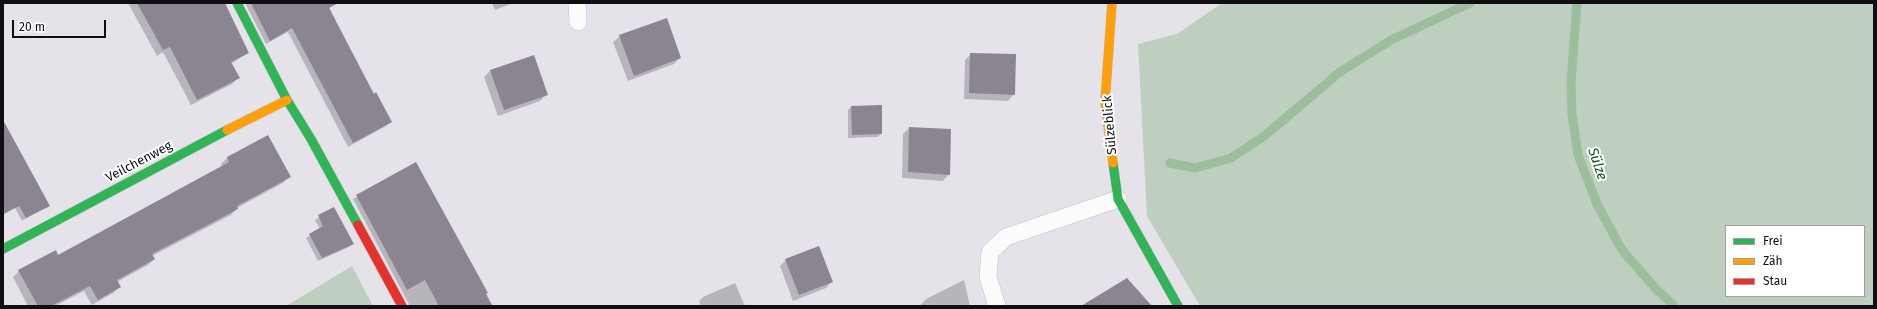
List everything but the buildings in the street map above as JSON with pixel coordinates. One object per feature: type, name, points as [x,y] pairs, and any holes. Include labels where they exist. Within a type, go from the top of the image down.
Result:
[{"type":"street","points":[[237,3],[287,100],[311,139],[402,306]]},
{"type":"street","name":"Sülzeblick","points":[[1112,3],[1106,102],[1118,200],[1178,306]]},
{"type":"street","name":"Veilchenweg","points":[[3,248],[187,150],[287,100]]},
{"type":"lane","points":[[577,3],[578,22]]},
{"type":"lane","points":[[997,306],[988,277],[990,252],[1006,237],[1118,200]]},
{"type":"green space","points":[[1222,3],[1874,3],[1874,306],[1200,306],[1147,216],[1138,44],[1177,34]]},
{"type":"green space","points":[[352,266],[373,306],[286,306]]},
{"type":"waterway","points":[[1170,163],[1195,168],[1231,158],[1263,137],[1340,72],[1391,40],[1470,3]]},
{"type":"waterway","name":"Sülze","points":[[1577,3],[1571,82],[1572,114],[1578,155],[1597,204],[1622,250],[1656,289],[1674,306]]},
{"type":"traffic: fast","points":[[237,3],[287,100],[311,139],[358,225]]},
{"type":"traffic: fast","points":[[3,249],[227,130]]},
{"type":"traffic: fast","points":[[1113,163],[1118,199],[1178,306]]},
{"type":"traffic: slow","points":[[1112,3],[1105,102],[1113,163]]},
{"type":"traffic: slow","points":[[227,130],[287,100]]},
{"type":"traffic: jam","points":[[358,225],[402,306]]}]
